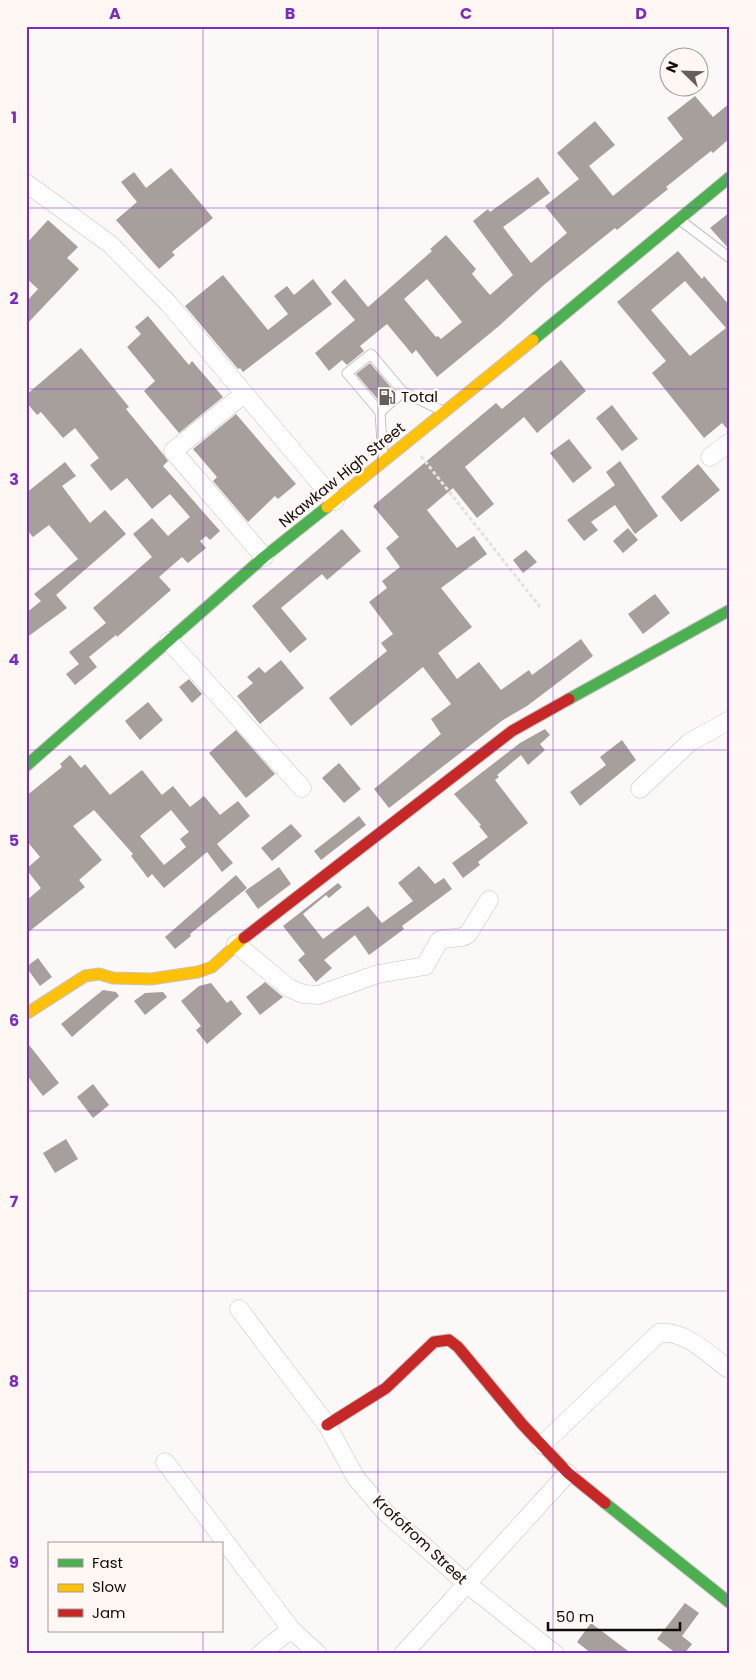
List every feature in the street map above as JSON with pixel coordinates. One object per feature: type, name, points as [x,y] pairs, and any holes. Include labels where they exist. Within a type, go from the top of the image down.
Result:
[{"type":"street","name":"Nkawkaw High Street","points":[[26,766],[264,557],[581,302],[678,218],[730,177]]},
{"type":"street","points":[[26,182],[110,244],[134,267],[169,304],[335,501]]},
{"type":"street","points":[[244,394],[173,450],[264,557]]},
{"type":"street","points":[[710,458],[730,442]]},
{"type":"street","points":[[26,1014],[85,976],[99,974],[113,978],[151,979],[212,968],[236,944],[512,731],[730,610]]},
{"type":"street","points":[[169,641],[302,788]]},
{"type":"street","points":[[640,789],[690,742],[730,720]]},
{"type":"street","points":[[236,944],[289,988],[303,994],[318,995],[378,974],[425,966],[440,940],[444,938],[465,937],[468,934],[489,900]]},
{"type":"street","name":"Krofofrom Street","points":[[239,1309],[327,1425],[356,1478],[386,1512],[466,1583],[555,1654]]},
{"type":"street","points":[[542,1445],[659,1333],[668,1332],[681,1336],[728,1368]]},
{"type":"street","points":[[327,1425],[386,1388],[434,1342],[449,1340],[458,1347],[568,1473],[730,1603]]},
{"type":"street","points":[[165,1462],[291,1629],[318,1654]]},
{"type":"street","points":[[403,1654],[568,1473]]},
{"type":"street","points":[[260,1654],[291,1629]]},
{"type":"lane","points":[[678,218],[730,258]]},
{"type":"lane","points":[[383,461],[380,412],[348,373],[371,354],[403,392],[446,412]]},
{"type":"lane","points":[[380,412],[403,392]]},
{"type":"path","points":[[409,441],[540,607]]},
{"type":"building","points":[[692,98],[697,98],[713,117],[730,103],[730,138],[713,153],[711,151],[666,187],[668,189],[617,230],[615,228],[545,284],[499,326],[437,377],[416,350],[412,354],[387,324],[360,346],[364,351],[347,365],[342,360],[329,371],[315,353],[355,320],[331,292],[345,279],[368,307],[432,251],[430,249],[446,235],[476,269],[472,274],[490,295],[513,275],[473,221],[488,209],[490,212],[538,177],[550,193],[503,227],[531,263],[567,233],[545,206],[579,179],[557,153],[595,121],[615,145],[589,166],[613,196],[683,139],[667,118]],"holes":[[[427,279],[462,322],[441,339],[438,336],[436,337],[404,299]]]},
{"type":"building","points":[[171,168],[213,218],[172,252],[175,255],[159,269],[116,220],[137,202],[121,182],[134,172],[146,188]]},
{"type":"building","points":[[730,212],[730,250],[710,228]]},
{"type":"building","points":[[48,220],[78,247],[67,258],[79,269],[26,325],[26,302],[38,289],[26,278],[26,244]]},
{"type":"building","points":[[678,251],[702,279],[704,276],[730,306],[730,432],[722,423],[704,438],[652,373],[666,361],[617,302]],"holes":[[[685,281],[726,328],[690,356],[651,310]]]},
{"type":"building","points":[[223,275],[268,330],[288,314],[274,296],[287,286],[294,295],[313,279],[332,304],[243,372],[240,368],[238,369],[185,306]]},
{"type":"building","points":[[148,316],[189,365],[192,361],[223,397],[179,433],[144,391],[155,381],[127,347],[141,334],[135,327]]},
{"type":"building","points":[[81,348],[129,407],[126,409],[168,461],[163,466],[220,531],[210,540],[206,536],[200,541],[206,548],[188,563],[182,557],[159,577],[171,590],[117,637],[116,635],[89,657],[97,667],[75,685],[66,674],[79,664],[69,652],[106,623],[93,608],[152,557],[133,534],[152,518],[168,536],[190,517],[170,494],[152,509],[127,478],[111,491],[90,465],[99,458],[75,428],[63,438],[41,412],[37,415],[26,402],[26,395]]},
{"type":"building","points":[[561,360],[586,391],[537,433],[524,417],[465,467],[494,504],[477,518],[453,488],[427,510],[457,548],[474,536],[487,554],[441,588],[472,627],[438,653],[457,679],[479,662],[501,690],[529,670],[532,675],[581,639],[593,656],[527,706],[503,720],[389,808],[374,789],[441,734],[431,719],[451,704],[423,667],[351,726],[329,698],[387,651],[381,643],[393,634],[369,602],[387,588],[382,581],[400,567],[386,548],[399,537],[373,506],[496,403],[502,409]]},
{"type":"building","points":[[370,363],[394,391],[381,403],[356,374]]},
{"type":"building","points":[[612,405],[638,439],[622,451],[596,418]]},
{"type":"building","points":[[236,414],[296,484],[278,499],[275,496],[248,522],[213,481],[217,477],[193,449]]},
{"type":"building","points":[[569,439],[592,468],[573,483],[550,453]]},
{"type":"building","points":[[620,461],[658,516],[635,534],[615,505],[591,522],[598,530],[584,541],[567,520],[615,485],[606,472]]},
{"type":"building","points":[[65,462],[76,476],[62,486],[90,523],[105,510],[126,534],[56,595],[67,608],[26,638],[26,613],[41,601],[34,594],[78,559],[49,525],[33,537],[26,529],[26,493]]},
{"type":"building","points":[[698,464],[720,490],[681,522],[661,497]]},
{"type":"building","points":[[628,528],[638,540],[623,553],[613,541]]},
{"type":"building","points":[[342,529],[361,551],[327,580],[322,574],[281,608],[307,639],[290,653],[252,606]]},
{"type":"building","points":[[526,550],[537,562],[523,573],[513,560]]},
{"type":"building","points":[[655,594],[670,613],[643,634],[628,614]]},
{"type":"building","points":[[281,660],[304,688],[260,724],[237,696],[253,683],[247,677],[259,667],[265,673]]},
{"type":"building","points":[[189,679],[202,694],[192,703],[179,687]]},
{"type":"building","points":[[148,702],[163,720],[140,740],[125,721]]},
{"type":"building","points":[[545,729],[550,735],[540,744],[545,750],[528,765],[521,755],[497,775],[499,777],[495,780],[528,823],[478,862],[480,865],[463,878],[452,863],[488,837],[479,826],[481,825],[454,794],[520,743]]},
{"type":"building","points":[[236,730],[275,774],[246,798],[209,753]]},
{"type":"building","points":[[622,740],[636,760],[580,806],[570,792],[606,765],[600,757]]},
{"type":"building","points":[[70,755],[81,768],[85,764],[110,795],[142,770],[162,795],[173,786],[190,807],[204,796],[220,815],[238,801],[250,816],[217,844],[233,863],[222,872],[207,852],[164,888],[152,874],[148,878],[131,856],[133,854],[94,810],[73,826],[102,860],[79,880],[85,887],[26,934],[26,901],[41,888],[26,869],[40,857],[26,840],[26,796],[62,767],[60,764]],"holes":[[[171,810],[189,832],[180,839],[186,847],[164,865],[140,836]]]},
{"type":"building","points":[[339,763],[361,789],[344,803],[322,778]]},
{"type":"building","points":[[359,816],[366,825],[321,860],[314,851]]},
{"type":"building","points":[[291,824],[302,836],[272,861],[261,848]]},
{"type":"building","points":[[419,866],[435,884],[444,878],[452,889],[402,926],[404,929],[369,955],[355,935],[324,960],[332,968],[316,982],[298,960],[305,954],[283,926],[338,883],[342,887],[329,898],[326,895],[303,914],[323,939],[368,906],[382,923],[413,901],[398,883]]},
{"type":"building","points":[[279,867],[291,884],[258,909],[245,891]]},
{"type":"building","points":[[236,875],[247,888],[190,934],[191,936],[175,949],[165,937]]},
{"type":"building","points":[[38,958],[52,977],[40,986],[26,967]]},
{"type":"building","points":[[265,982],[283,997],[260,1015],[246,997]]},
{"type":"building","points":[[211,983],[227,1003],[231,1000],[242,1014],[207,1044],[196,1030],[201,1026],[181,1001],[199,986]]},
{"type":"building","points":[[103,990],[116,992],[119,996],[72,1037],[61,1024]]},
{"type":"building","points":[[163,992],[167,997],[145,1015],[134,1001],[145,993]]},
{"type":"building","points":[[26,1041],[59,1083],[43,1096],[26,1074]]},
{"type":"building","points":[[93,1084],[109,1105],[93,1118],[77,1097]]},
{"type":"building","points":[[66,1139],[78,1159],[55,1173],[43,1153]]},
{"type":"building","points":[[685,1603],[699,1613],[682,1636],[692,1644],[684,1654],[677,1654],[657,1639]]},
{"type":"building","points":[[591,1623],[632,1654],[592,1654],[577,1642]]},
{"type":"traffic: fast","points":[[533,340],[730,177]]},
{"type":"traffic: fast","points":[[26,766],[264,557],[327,507]]},
{"type":"traffic: fast","points":[[569,699],[730,610]]},
{"type":"traffic: fast","points":[[605,1503],[730,1603]]},
{"type":"traffic: slow","points":[[327,507],[533,340]]},
{"type":"traffic: slow","points":[[26,1014],[85,976],[99,974],[113,978],[151,979],[198,972],[212,967],[244,938]]},
{"type":"traffic: jam","points":[[244,938],[512,731],[569,699]]},
{"type":"traffic: jam","points":[[327,1425],[386,1388],[434,1342],[449,1340],[458,1347],[522,1424],[568,1473],[605,1503]]},
{"type":"place","name":"Total","points":[[387,397]]}]
